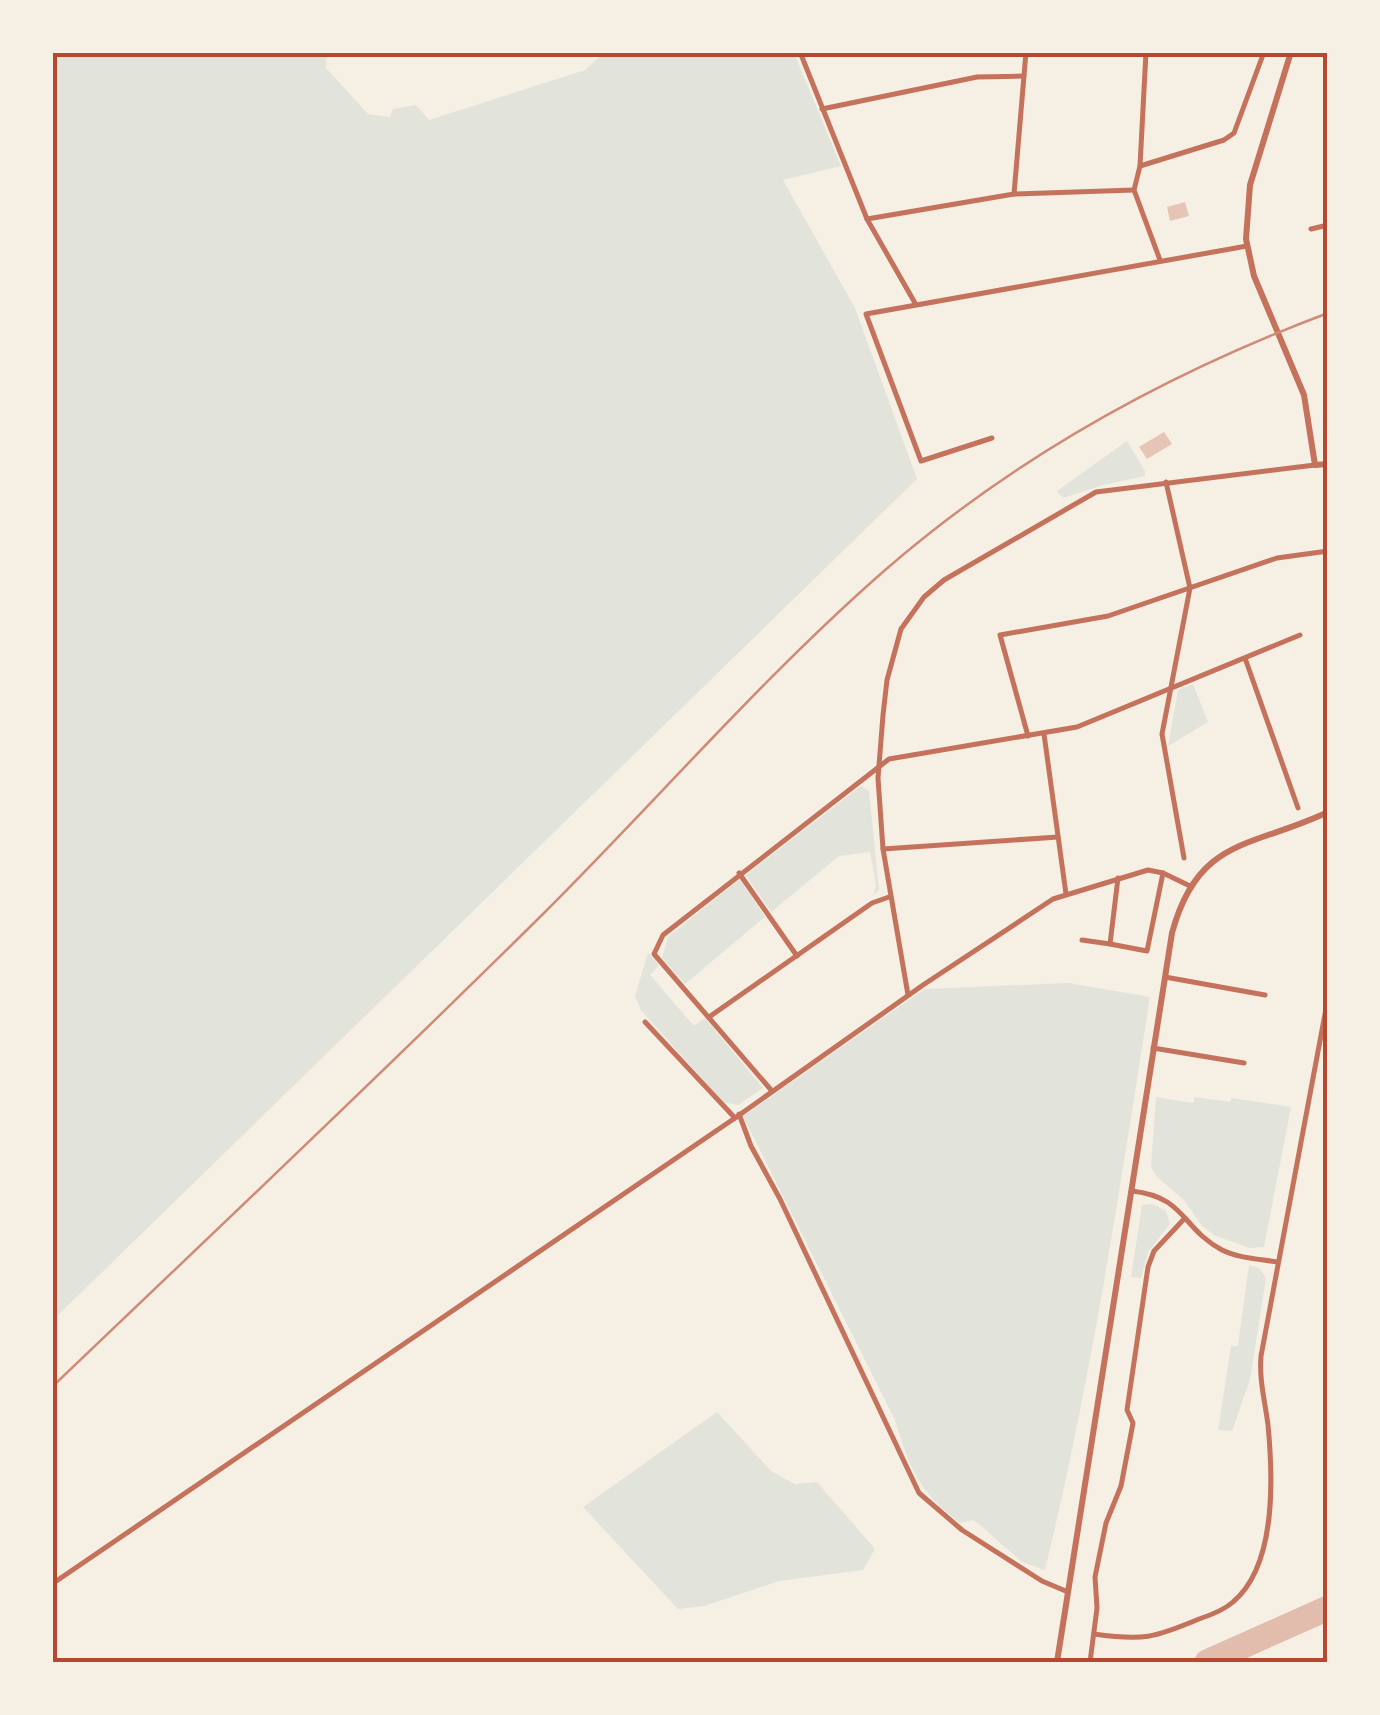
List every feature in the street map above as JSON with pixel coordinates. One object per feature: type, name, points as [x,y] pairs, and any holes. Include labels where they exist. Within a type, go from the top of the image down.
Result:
[{"type":"street","points":[[800,52],[867,219],[916,303]]},
{"type":"street","points":[[1014,194],[1026,52]]},
{"type":"street","points":[[1146,52],[1140,166],[1134,190],[1160,260]]},
{"type":"street","points":[[1140,166],[1224,140],[1234,133],[1264,52]]},
{"type":"street","points":[[1291,52],[1250,185],[1247,246],[1254,276],[1304,395],[1315,465]]},
{"type":"street","points":[[822,109],[976,77],[1024,76]]},
{"type":"street","points":[[867,219],[1014,194],[1134,190]]},
{"type":"street","points":[[1311,229],[1328,225]]},
{"type":"street","points":[[992,438],[920,461],[866,314],[1247,246]]},
{"type":"street","points":[[908,996],[889,897],[878,778],[887,680],[895,646],[909,616],[924,597],[944,580],[1086,495],[1328,464]]},
{"type":"street","points":[[1166,482],[1190,588],[1162,742],[1184,858]]},
{"type":"street","points":[[1028,736],[1000,635],[1108,616],[1286,556],[1328,550]]},
{"type":"street","points":[[772,1091],[654,954],[663,935],[881,764],[908,754],[1044,734],[1087,723],[1300,635]]},
{"type":"street","points":[[1245,658],[1298,808]]},
{"type":"street","points":[[1044,734],[1066,894]]},
{"type":"street","points":[[1057,1662],[1175,920],[1190,886],[1213,861],[1232,848],[1328,812]]},
{"type":"street","points":[[883,849],[1058,837]]},
{"type":"street","points":[[52,1584],[1040,906],[1066,894],[1148,870],[1190,886]]},
{"type":"street","points":[[740,873],[797,956]]},
{"type":"street","points":[[1082,940],[1147,951],[1164,873]]},
{"type":"street","points":[[1110,944],[1118,878]]},
{"type":"street","points":[[709,1018],[872,903],[889,897]]},
{"type":"street","points":[[1164,977],[1265,995]]},
{"type":"street","points":[[1094,1634],[1134,1640],[1168,1633],[1226,1607],[1255,1574],[1269,1519],[1269,1442],[1260,1370],[1328,998]]},
{"type":"street","points":[[645,1022],[737,1116],[919,1493],[962,1530],[1042,1581],[1068,1592]]},
{"type":"street","points":[[1153,1048],[1244,1063]]},
{"type":"street","points":[[1129,1191],[1170,1201],[1206,1240],[1226,1252],[1277,1262]]},
{"type":"street","points":[[1090,1662],[1098,1608],[1095,1577],[1106,1523],[1121,1486],[1133,1423],[1127,1410],[1148,1267],[1154,1252],[1185,1218]]},
{"type":"shaded area","points":[[53,52],[327,53],[326,68],[368,114],[390,117],[393,109],[416,105],[429,120],[585,70],[604,53],[794,53],[841,166],[783,180],[855,308],[917,479],[53,1320]]},
{"type":"shaded area","points":[[1127,441],[1145,476],[1063,498],[1057,491]]},
{"type":"shaded area","points":[[1193,684],[1208,722],[1168,746],[1178,690]]},
{"type":"shaded area","points":[[861,786],[869,791],[879,890],[874,895],[870,852],[839,856],[771,912],[746,875]]},
{"type":"shaded area","points":[[740,879],[765,917],[685,984],[662,958],[668,937]]},
{"type":"shaded area","points":[[648,953],[659,965],[650,975],[694,1026],[705,1018],[763,1088],[738,1105],[723,1102],[641,1010],[635,996]]},
{"type":"shaded area","points":[[1068,983],[1150,997],[1091,1356],[1045,1570],[1022,1562],[974,1520],[960,1523],[925,1489],[911,1466],[895,1420],[743,1116],[925,989]]},
{"type":"shaded area","points":[[1156,1097],[1193,1103],[1195,1097],[1230,1102],[1232,1098],[1291,1107],[1264,1247],[1249,1248],[1214,1235],[1202,1226],[1184,1200],[1157,1177],[1151,1167]]},
{"type":"shaded area","points":[[1153,1204],[1166,1211],[1170,1224],[1148,1252],[1141,1278],[1131,1277],[1142,1205]]},
{"type":"shaded area","points":[[1249,1265],[1259,1268],[1266,1278],[1250,1380],[1232,1431],[1218,1430],[1231,1346],[1238,1346]]},
{"type":"shaded area","points":[[717,1412],[771,1471],[795,1484],[817,1482],[875,1549],[863,1570],[779,1581],[704,1606],[678,1609],[583,1507]]},
{"type":"building","points":[[1185,202],[1189,216],[1170,221],[1167,207]]},
{"type":"building","points":[[1164,432],[1172,444],[1147,459],[1139,447]]},
{"type":"taxiway","points":[[1207,1662],[1328,1608]]},
{"type":"railway","points":[[52,1387],[484,972],[754,695],[884,571],[986,491],[1094,422],[1209,363],[1328,313]]}]
